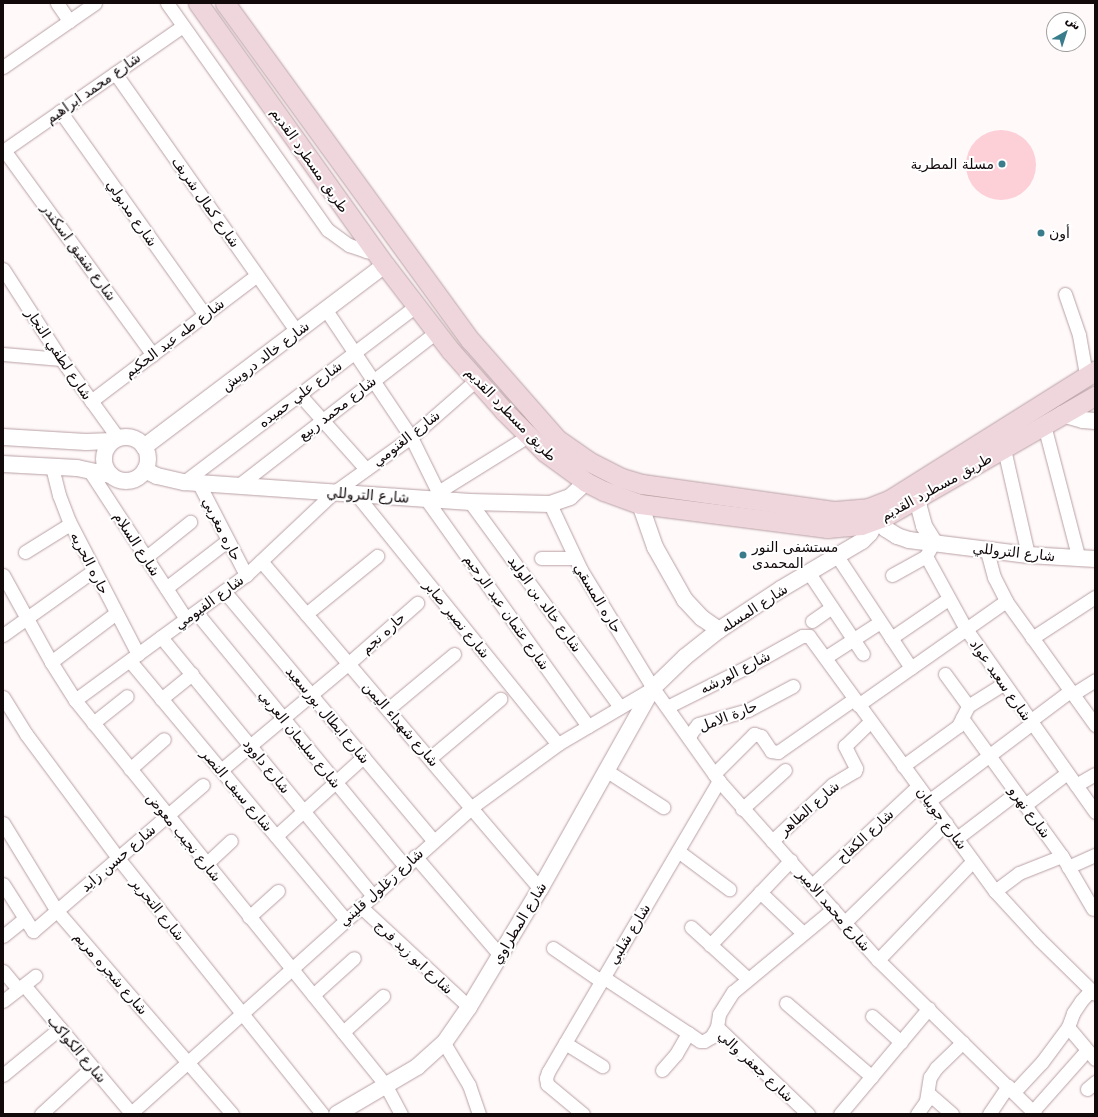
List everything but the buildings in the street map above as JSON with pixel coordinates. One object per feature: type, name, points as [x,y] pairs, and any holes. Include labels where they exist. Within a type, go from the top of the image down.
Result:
[{"type":"main road","name":"طريق مسطرد القديم","points":[[198,3],[380,259],[436,332],[476,380],[528,436],[554,459],[586,482],[640,504],[827,528],[850,527],[877,520],[919,498],[1062,414]]},
{"type":"main road","name":"طريق مسطرد القديم","points":[[225,3],[472,341],[557,439],[588,461],[616,475],[642,484],[836,511],[868,508],[889,500],[1090,374]]},
{"type":"main road","points":[[1062,414],[1095,396]]},
{"type":"street","points":[[57,3],[69,21]]},
{"type":"street","points":[[3,67],[95,3]]},
{"type":"street","points":[[167,3],[328,230],[349,245],[366,251],[380,259]]},
{"type":"street","name":"شارع محمد ابراهيم","points":[[4,150],[183,26]]},
{"type":"street","name":"شارع كمال شريف","points":[[115,73],[297,332]]},
{"type":"street","name":"شارع مدبولي","points":[[60,111],[205,315]]},
{"type":"street","name":"شارع شفيق اسكندر","points":[[4,150],[152,355]]},
{"type":"street","name":"شارع خالد درويش","points":[[144,447],[326,310],[380,259]]},
{"type":"street","name":"شارع لطفي النجار","points":[[3,269],[61,359],[91,401],[115,440]]},
{"type":"street","name":"شارع طه عبد الحكيم","points":[[91,401],[257,275]]},
{"type":"street","points":[[1065,294],[1079,335],[1085,368],[1090,374]]},
{"type":"street","name":"شارع علي حميده","points":[[191,482],[300,395],[416,306]]},
{"type":"street","name":"شارع عثمان عبد الرحيم","points":[[326,310],[356,352],[412,437],[435,497],[588,726]]},
{"type":"street","name":"شارع محمد ربيع","points":[[239,485],[436,332]]},
{"type":"street","points":[[3,354],[61,359]]},
{"type":"street","name":"شارع الغنومي","points":[[333,493],[412,437],[476,380]]},
{"type":"street","points":[[300,395],[366,469]]},
{"type":"street","points":[[1062,414],[1083,420],[1095,421]]},
{"type":"street","points":[[1044,425],[1087,559]]},
{"type":"street","points":[[435,497],[528,436]]},
{"type":"street","points":[[3,437],[86,442],[115,440],[125,437],[132,438],[144,447],[148,458],[145,470],[135,479],[129,480],[116,478],[111,475],[89,470],[3,464]]},
{"type":"street","points":[[111,475],[107,470],[104,458],[105,452],[115,440]]},
{"type":"street","points":[[1004,449],[1028,555]]},
{"type":"street","name":"حاره الحريه","points":[[52,467],[63,508],[116,613],[134,657]]},
{"type":"street","name":"شارع السلام","points":[[89,470],[166,588],[191,615]]},
{"type":"street","name":"شارع التروللي","points":[[145,470],[157,476],[191,482],[333,493],[435,497],[470,502],[550,504],[570,497],[586,482]]},
{"type":"street","name":"حاره مغربي","points":[[191,482],[228,540],[246,575]]},
{"type":"street","name":"شارع الفيومي","points":[[75,700],[246,575],[333,493]]},
{"type":"street","name":"شارع نصير صابر","points":[[356,494],[558,744]]},
{"type":"street","points":[[892,576],[926,556],[934,542],[924,526],[919,507],[919,498]]},
{"type":"street","name":"شارع خالد بن الوليد","points":[[470,502],[620,707]]},
{"type":"street","name":"حاره المسقي","points":[[550,504],[574,558],[653,688]]},
{"type":"street","points":[[640,504],[655,547],[686,600],[702,618],[719,630]]},
{"type":"street","name":"شارع التروللي","points":[[877,520],[886,529],[897,536],[909,540],[934,542],[987,551],[1087,559]]},
{"type":"street","name":"شارع المسله","points":[[653,688],[686,657],[719,630],[866,538],[877,520]]},
{"type":"street","points":[[145,558],[190,522]]},
{"type":"street","points":[[26,552],[70,524]]},
{"type":"street","points":[[166,588],[228,540]]},
{"type":"street","points":[[987,551],[994,577],[1006,601],[1095,725]]},
{"type":"street","points":[[306,614],[377,556]]},
{"type":"street","points":[[836,556],[911,668]]},
{"type":"street","name":"شارع سعيد عواد","points":[[926,556],[966,630],[1095,812]]},
{"type":"street","points":[[541,558],[574,558]]},
{"type":"street","name":"شارع شهداء اليمن","points":[[261,561],[472,807],[540,889]]},
{"type":"street","points":[[3,635],[94,570]]},
{"type":"street","points":[[809,573],[863,654]]},
{"type":"street","name":"شارع نجيب معوض","points":[[3,575],[51,662],[75,700],[386,1086],[401,1114]]},
{"type":"street","name":"شارع ابطال بورسعيد","points":[[224,591],[433,840]]},
{"type":"street","points":[[1032,638],[1095,597]]},
{"type":"street","points":[[891,638],[948,599]]},
{"type":"street","points":[[856,702],[911,668],[1006,601]]},
{"type":"street","name":"حاره نجم","points":[[221,770],[349,663],[417,602]]},
{"type":"street","points":[[812,621],[832,607]]},
{"type":"street","points":[[51,662],[116,613]]},
{"type":"street","name":"شارع سليمان العربي","points":[[191,615],[283,718],[405,866]]},
{"type":"street","points":[[826,657],[880,622]]},
{"type":"street","name":"شارع جوبيان","points":[[802,636],[805,635],[812,639],[826,657],[870,722],[930,800],[995,891],[1039,939],[1093,992]]},
{"type":"street","name":"شارع الورشه","points":[[667,706],[747,667],[802,636]]},
{"type":"street","name":"شارع داوود","points":[[161,637],[372,895]]},
{"type":"street","points":[[388,709],[454,654]]},
{"type":"street","name":"شارع سيف النصر","points":[[134,657],[161,699],[345,919]]},
{"type":"street","points":[[161,699],[192,674]]},
{"type":"street","points":[[945,674],[968,706]]},
{"type":"street","points":[[930,800],[989,756],[1031,722],[1071,693],[1095,680]]},
{"type":"street","points":[[904,766],[955,729],[968,706],[1003,684]]},
{"type":"street","name":"حارة الامل","points":[[689,738],[694,728],[698,724],[748,710],[793,686]]},
{"type":"street","name":"شارع زغلول قليني","points":[[131,1114],[345,919],[472,807],[558,744],[653,688]]},
{"type":"street","name":"شارع محمد الامير","points":[[653,688],[717,778],[742,809],[791,860],[844,923],[878,960],[929,1008],[1034,1113]]},
{"type":"street","name":"شارع المطراوي","points":[[337,1114],[417,1067],[444,1043],[469,1007],[540,889],[608,771],[653,688]]},
{"type":"street","name":"شارع التحرير","points":[[3,696],[26,734],[118,858],[322,1114]]},
{"type":"street","points":[[94,723],[127,696]]},
{"type":"street","points":[[430,758],[500,699]]},
{"type":"street","name":"شارع شلبي","points":[[583,1114],[547,1084],[548,1072],[678,851],[717,778],[754,734],[761,736],[770,751],[778,752],[856,702]]},
{"type":"street","name":"شارع نهرو","points":[[962,718],[1065,861],[1093,909]]},
{"type":"street","name":"شارع الطاهر","points":[[772,840],[833,784],[856,771],[856,768],[845,746],[870,722]]},
{"type":"street","points":[[130,769],[164,739]]},
{"type":"street","points":[[276,836],[363,757]]},
{"type":"street","points":[[742,809],[785,770]]},
{"type":"street","points":[[608,771],[663,808]]},
{"type":"street","points":[[1025,805],[1067,772]]},
{"type":"street","points":[[1076,785],[1095,774]]},
{"type":"street","name":"شارع حسن زايد","points":[[25,918],[33,931],[203,785]]},
{"type":"street","name":"شارع الكفاح","points":[[812,885],[918,786]]},
{"type":"street","points":[[957,838],[1016,793]]},
{"type":"street","name":"شارع شجره مريم","points":[[3,823],[57,911],[232,1114]]},
{"type":"street","points":[[844,923],[946,823]]},
{"type":"street","points":[[206,864],[231,841]]},
{"type":"street","points":[[678,851],[729,889]]},
{"type":"street","points":[[995,891],[1019,873],[1095,855]]},
{"type":"street","points":[[415,856],[500,955]]},
{"type":"street","points":[[710,945],[791,860]]},
{"type":"street","points":[[878,960],[973,861]]},
{"type":"street","points":[[3,884],[25,918],[3,936]]},
{"type":"street","points":[[249,917],[278,891]]},
{"type":"street","points":[[760,892],[802,933]]},
{"type":"street","name":"شارع ابو زيد فرج","points":[[360,906],[469,1007]]},
{"type":"street","points":[[717,1027],[719,1014],[733,992],[802,933],[833,909]]},
{"type":"street","points":[[691,927],[748,978]]},
{"type":"street","name":"شارع جعفر والي","points":[[553,948],[700,1041],[704,1041],[711,1037],[717,1027],[808,1114]]},
{"type":"street","points":[[312,995],[354,958]]},
{"type":"street","name":"شارع الكواكب","points":[[3,971],[21,987],[60,1028],[131,1114]]},
{"type":"street","points":[[3,1001],[35,976]]},
{"type":"street","points":[[989,1114],[1011,1089],[1042,1062],[1068,1027],[1073,1013],[1080,1001],[1093,992]]},
{"type":"street","points":[[343,1032],[383,996]]},
{"type":"street","points":[[786,1002],[815,1029],[872,1077]]},
{"type":"street","points":[[840,1114],[929,1008]]},
{"type":"street","points":[[872,1016],[901,1042]]},
{"type":"street","points":[[1034,1113],[1091,1055],[1068,1027]]},
{"type":"street","points":[[3,1075],[60,1028]]},
{"type":"street","points":[[662,1070],[676,1054],[688,1033]]},
{"type":"street","points":[[917,1114],[926,1100],[928,1093],[927,1086],[936,1068],[963,1042]]},
{"type":"street","points":[[444,1043],[469,1085],[479,1114]]},
{"type":"street","points":[[565,1043],[602,1066]]},
{"type":"street","points":[[41,1114],[92,1067]]},
{"type":"street","points":[[928,1093],[952,1114]]},
{"type":"shaded area","points":[[1001,130],[1020,136],[1030,146],[1036,165],[1030,184],[1020,194],[1001,200],[982,194],[972,184],[966,165],[972,146],[982,136]]},
{"type":"place","name":"مسلة المطرية","points":[[1002,164]]},
{"type":"place","name":"أون","points":[[1041,233]]},
{"type":"place","name":"مستشفى النور المحمدى","points":[[743,555]]}]
